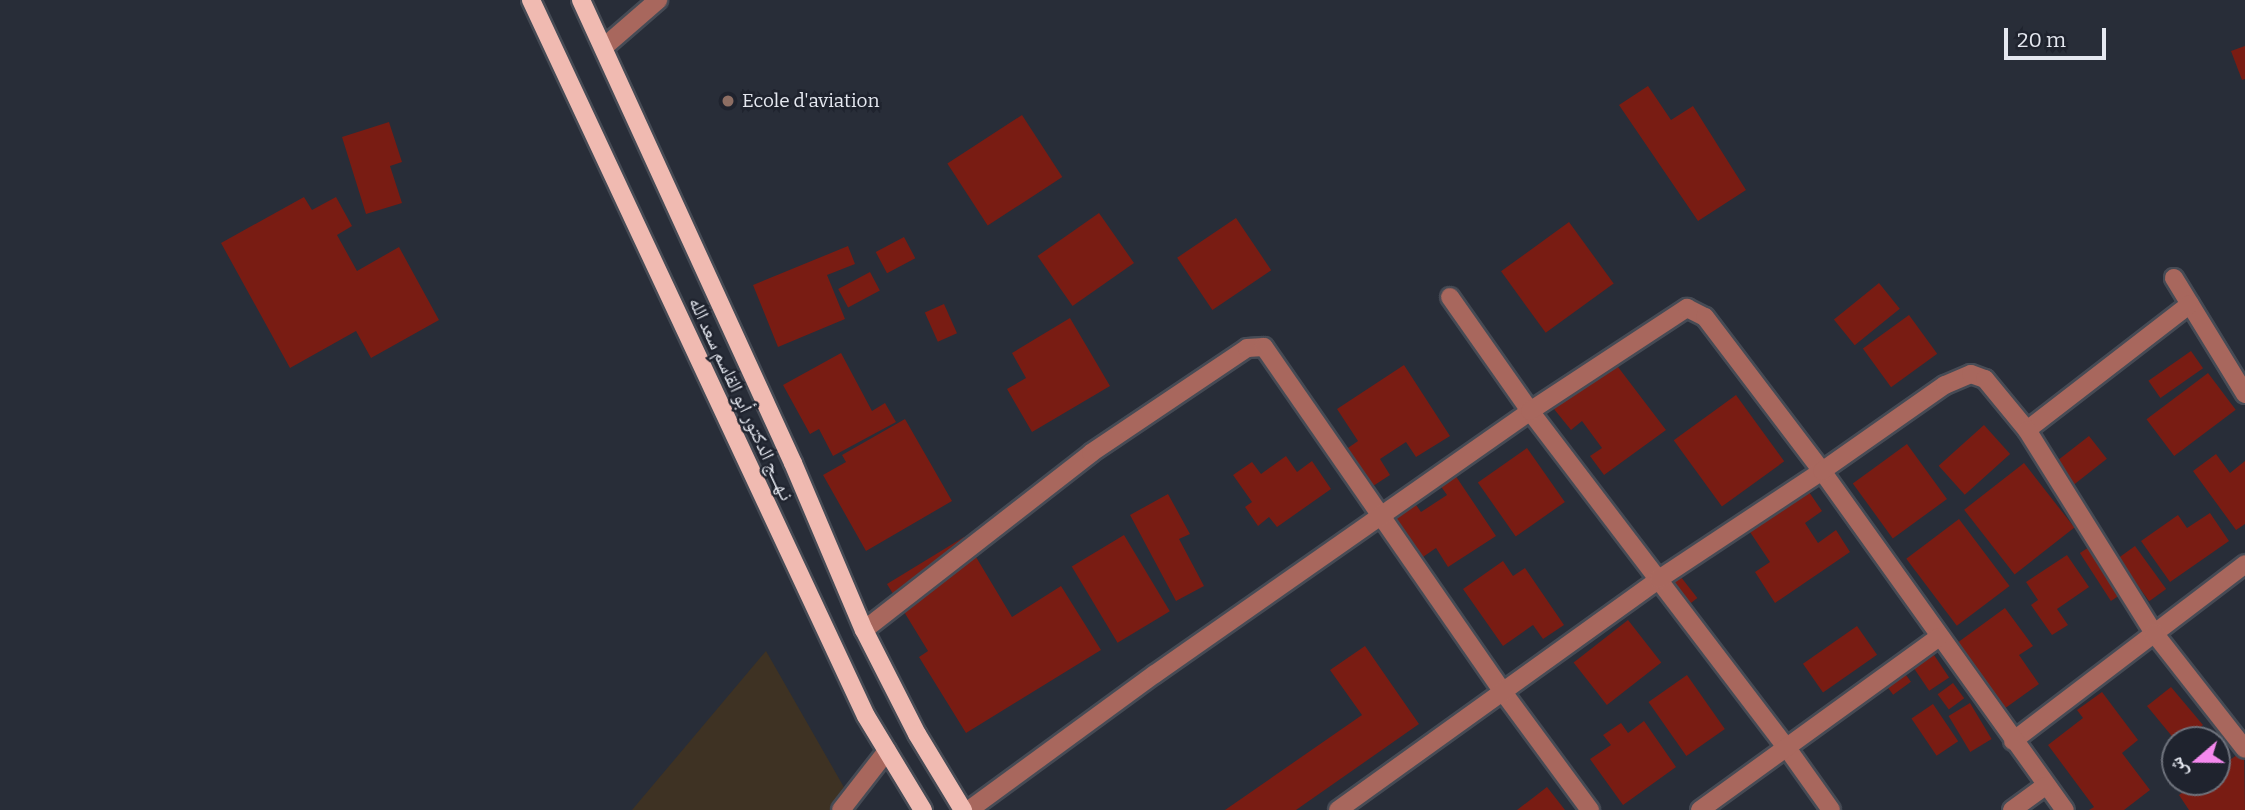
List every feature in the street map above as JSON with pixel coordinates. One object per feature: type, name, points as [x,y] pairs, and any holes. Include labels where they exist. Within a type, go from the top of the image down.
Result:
[{"type":"main road","name":"نـهـــج الدكتور أبو القاسم سعد الله","points":[[531,0],[866,716],[923,810]]},
{"type":"main road","name":"نـهـــج الدكتور أبو القاسم سعد الله","points":[[582,0],[793,463],[864,630],[917,734],[963,810]]},
{"type":"street","points":[[604,47],[658,0]]},
{"type":"street","points":[[2174,278],[2245,394]]},
{"type":"street","points":[[1451,297],[1530,411],[1787,748],[1831,810]]},
{"type":"street","points":[[2027,430],[2190,304]]},
{"type":"street","points":[[969,810],[1154,674],[1530,411],[1687,308],[1705,317],[1822,471],[1938,638],[2065,810]]},
{"type":"street","points":[[864,630],[1091,453],[1227,361],[1256,346],[1264,347],[1503,692],[1590,810]]},
{"type":"street","points":[[1338,810],[1659,579],[1822,471],[1945,385],[1964,375],[1985,379],[2027,430],[2154,633],[2245,749]]},
{"type":"street","points":[[2013,741],[2245,564]]},
{"type":"street","points":[[1700,810],[1938,638]]},
{"type":"street","points":[[841,810],[887,751]]},
{"type":"street","points":[[2012,810],[2045,786]]},
{"type":"shaded area","points":[[766,651],[857,810],[632,810]]},
{"type":"building","points":[[2245,46],[2245,79],[2242,80],[2231,51]]},
{"type":"building","points":[[1648,86],[1671,120],[1693,106],[1746,190],[1698,221],[1619,105]]},
{"type":"building","points":[[1022,115],[1062,177],[988,226],[947,163]]},
{"type":"building","points":[[389,122],[402,162],[390,166],[402,203],[366,214],[342,137]]},
{"type":"building","points":[[304,197],[312,210],[336,197],[352,226],[337,235],[357,271],[399,247],[439,320],[371,358],[356,331],[290,368],[221,243]]},
{"type":"building","points":[[1099,213],[1134,263],[1073,306],[1038,256]]},
{"type":"building","points":[[1236,218],[1271,270],[1212,310],[1177,258]]},
{"type":"building","points":[[1569,222],[1614,283],[1546,333],[1501,271]]},
{"type":"building","points":[[904,237],[915,258],[887,273],[876,252]]},
{"type":"building","points":[[848,246],[855,264],[827,275],[845,319],[778,347],[753,285]]},
{"type":"building","points":[[870,272],[880,291],[848,307],[838,289]]},
{"type":"building","points":[[1879,283],[1900,309],[1855,345],[1834,320]]},
{"type":"building","points":[[944,304],[957,333],[938,342],[925,313]]},
{"type":"building","points":[[1909,315],[1937,354],[1891,387],[1863,349]]},
{"type":"building","points":[[1070,318],[1110,386],[1032,432],[1007,389],[1026,378],[1012,353]]},
{"type":"building","points":[[2191,351],[2203,368],[2160,398],[2148,381]]},
{"type":"building","points":[[841,353],[872,411],[885,403],[896,422],[833,456],[819,429],[810,434],[783,385]]},
{"type":"building","points":[[1615,363],[1666,430],[1604,475],[1590,456],[1602,448],[1582,421],[1571,430],[1554,409]]},
{"type":"building","points":[[1404,365],[1450,436],[1416,457],[1406,442],[1380,459],[1390,475],[1370,488],[1345,450],[1358,441],[1337,409]]},
{"type":"building","points":[[2208,373],[2236,410],[2174,456],[2147,419]]},
{"type":"building","points":[[1736,395],[1784,461],[1722,507],[1674,440]]},
{"type":"building","points":[[905,419],[952,501],[866,551],[823,475],[846,462],[842,455]]},
{"type":"building","points":[[1984,425],[2010,454],[1965,495],[1939,466]]},
{"type":"building","points":[[2089,436],[2107,459],[2074,485],[2056,462]]},
{"type":"building","points":[[1907,444],[1947,499],[1893,538],[1853,483]]},
{"type":"building","points":[[1527,448],[1565,502],[1516,536],[1478,482]]},
{"type":"building","points":[[2216,454],[2230,473],[2245,461],[2245,524],[2236,530],[2193,471]]},
{"type":"building","points":[[1286,456],[1297,472],[1312,461],[1331,489],[1277,527],[1269,517],[1258,526],[1245,507],[1252,502],[1233,475],[1252,462],[1261,474]]},
{"type":"building","points":[[2024,463],[2074,528],[2015,574],[1964,510]]},
{"type":"building","points":[[1455,475],[1496,536],[1448,567],[1436,548],[1420,559],[1392,517],[1414,502],[1421,512],[1447,495],[1440,485]]},
{"type":"building","points":[[1809,492],[1822,511],[1805,523],[1818,543],[1836,530],[1850,552],[1775,603],[1755,572],[1770,562],[1750,532]]},
{"type":"building","points":[[1168,494],[1190,534],[1179,539],[1204,586],[1176,601],[1130,515]]},
{"type":"building","points":[[2210,513],[2229,541],[2170,582],[2141,541],[2178,515],[2187,528]]},
{"type":"building","points":[[1959,519],[2010,586],[1957,626],[1906,559]]},
{"type":"building","points":[[1124,535],[1170,611],[1118,643],[1072,566]]},
{"type":"building","points":[[964,537],[1012,617],[1061,586],[1101,650],[966,733],[919,657],[928,651],[887,584]]},
{"type":"building","points":[[2100,540],[2131,588],[2111,601],[2080,553]]},
{"type":"building","points":[[2135,546],[2166,589],[2149,601],[2118,558]]},
{"type":"building","points":[[2067,555],[2089,587],[2057,609],[2068,625],[2052,635],[2031,605],[2038,600],[2026,582]]},
{"type":"building","points":[[1503,561],[1513,576],[1525,568],[1564,625],[1543,639],[1533,625],[1503,646],[1463,589]]},
{"type":"building","points":[[1677,572],[1697,598],[1676,615],[1656,589]]},
{"type":"building","points":[[2005,608],[2033,646],[2019,655],[2039,684],[2004,709],[1957,643]]},
{"type":"building","points":[[1628,620],[1661,663],[1607,705],[1574,662]]},
{"type":"building","points":[[1857,626],[1877,655],[1823,693],[1803,664]]},
{"type":"building","points":[[1365,646],[1419,724],[1296,810],[1225,810],[1362,715],[1330,670]]},
{"type":"building","points":[[1934,655],[1949,677],[1929,691],[1914,668]]},
{"type":"building","points":[[1898,664],[1911,682],[1893,695],[1880,677]]},
{"type":"building","points":[[1687,675],[1725,729],[1686,756],[1648,702]]},
{"type":"building","points":[[1953,683],[1964,698],[1949,710],[1938,694]]},
{"type":"building","points":[[2171,687],[2203,725],[2163,726],[2147,706]]},
{"type":"building","points":[[2102,692],[2138,740],[2122,753],[2150,790],[2124,810],[2089,810],[2094,807],[2048,745],[2083,718],[2077,710]]},
{"type":"building","points":[[1970,703],[1992,739],[1970,752],[1949,716]]},
{"type":"building","points":[[1933,704],[1958,741],[1937,756],[1911,719]]},
{"type":"building","points":[[1644,721],[1676,767],[1623,805],[1590,759],[1611,745],[1603,735],[1621,723],[1628,733]]},
{"type":"building","points":[[2244,750],[2245,810],[2189,810],[2180,796],[2231,796],[2231,759]]},
{"type":"building","points":[[1547,787],[1565,810],[1517,810]]},
{"type":"place","name":"Ecole d'aviation","points":[[728,101]]}]
